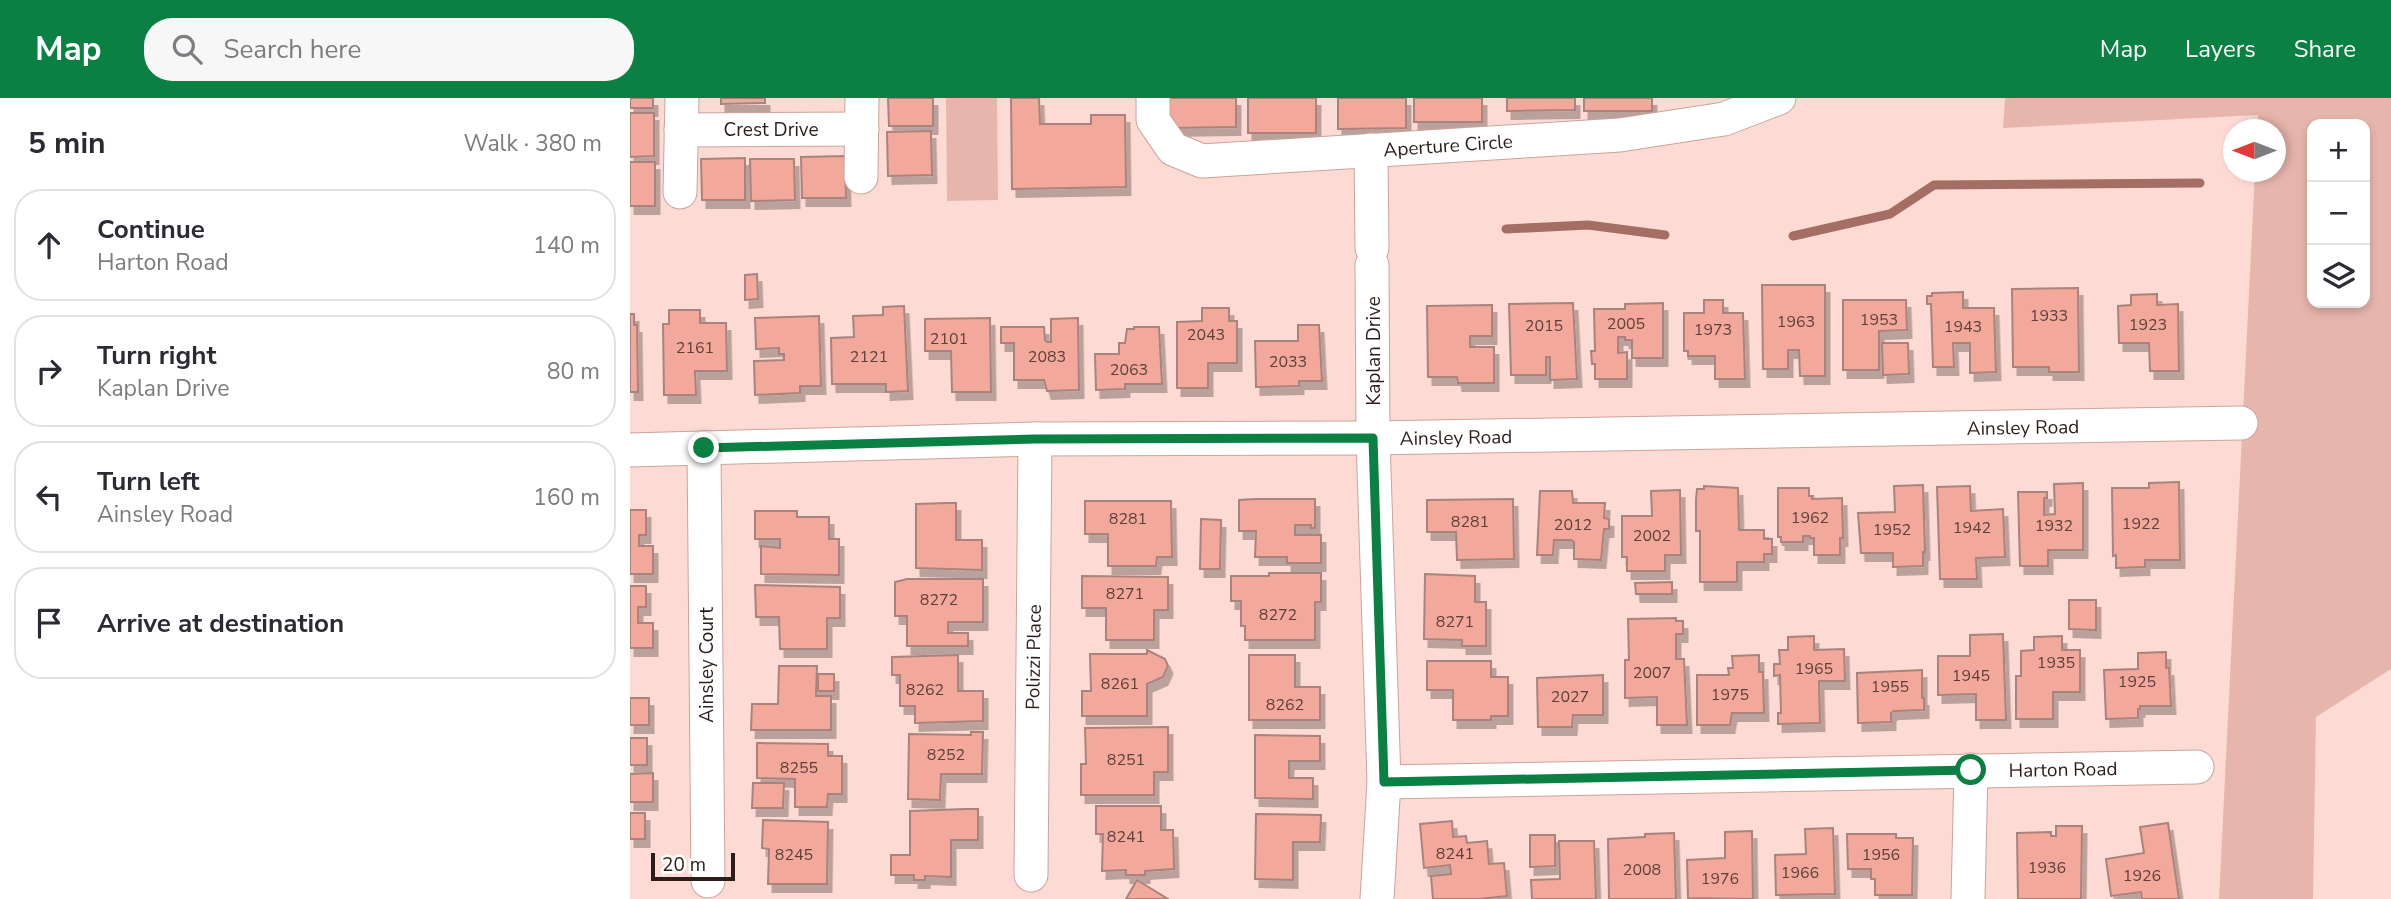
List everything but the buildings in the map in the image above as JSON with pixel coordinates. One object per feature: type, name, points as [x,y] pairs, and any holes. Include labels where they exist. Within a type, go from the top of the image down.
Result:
[{"type":"street","name":"Aperture Circle","points":[[1153,98],[1153,120],[1173,149],[1202,161],[1620,135],[1667,113],[1724,118],[1779,98]]},
{"type":"street","name":"Crest Drive","points":[[681,114],[862,114]]},
{"type":"street","points":[[680,192],[681,114]]},
{"type":"street","points":[[861,177],[862,114]]},
{"type":"street","name":"Kaplan Drive","points":[[1371,150],[1373,438],[1384,782],[1377,899]]},
{"type":"street","name":"Ainsley Road","points":[[630,450],[1035,439],[1373,438],[2241,424]]},
{"type":"street","name":"Polizzi Place","points":[[1031,875],[1035,439]]},
{"type":"street","name":"Ainsley Court","points":[[704,448],[708,881]]},
{"type":"street","name":"Harton Road","points":[[1384,782],[2197,767]]},
{"type":"street","points":[[1968,899],[1971,770]]},
{"type":"shaded area","points":[[946,98],[997,98],[998,200],[947,201]]},
{"type":"shaded area","points":[[2005,98],[2391,98],[2391,669],[2316,717],[2313,899],[2219,899],[2255,182],[2286,182],[2286,119],[2258,119],[2258,115],[2003,128]]},
{"type":"waterway","points":[[1793,236],[1890,214],[1934,185],[2200,183]]},
{"type":"waterway","points":[[1506,229],[1588,225],[1665,235]]},
{"type":"route","points":[[704,448],[1035,439],[1373,438],[1384,782],[1971,770]]}]
